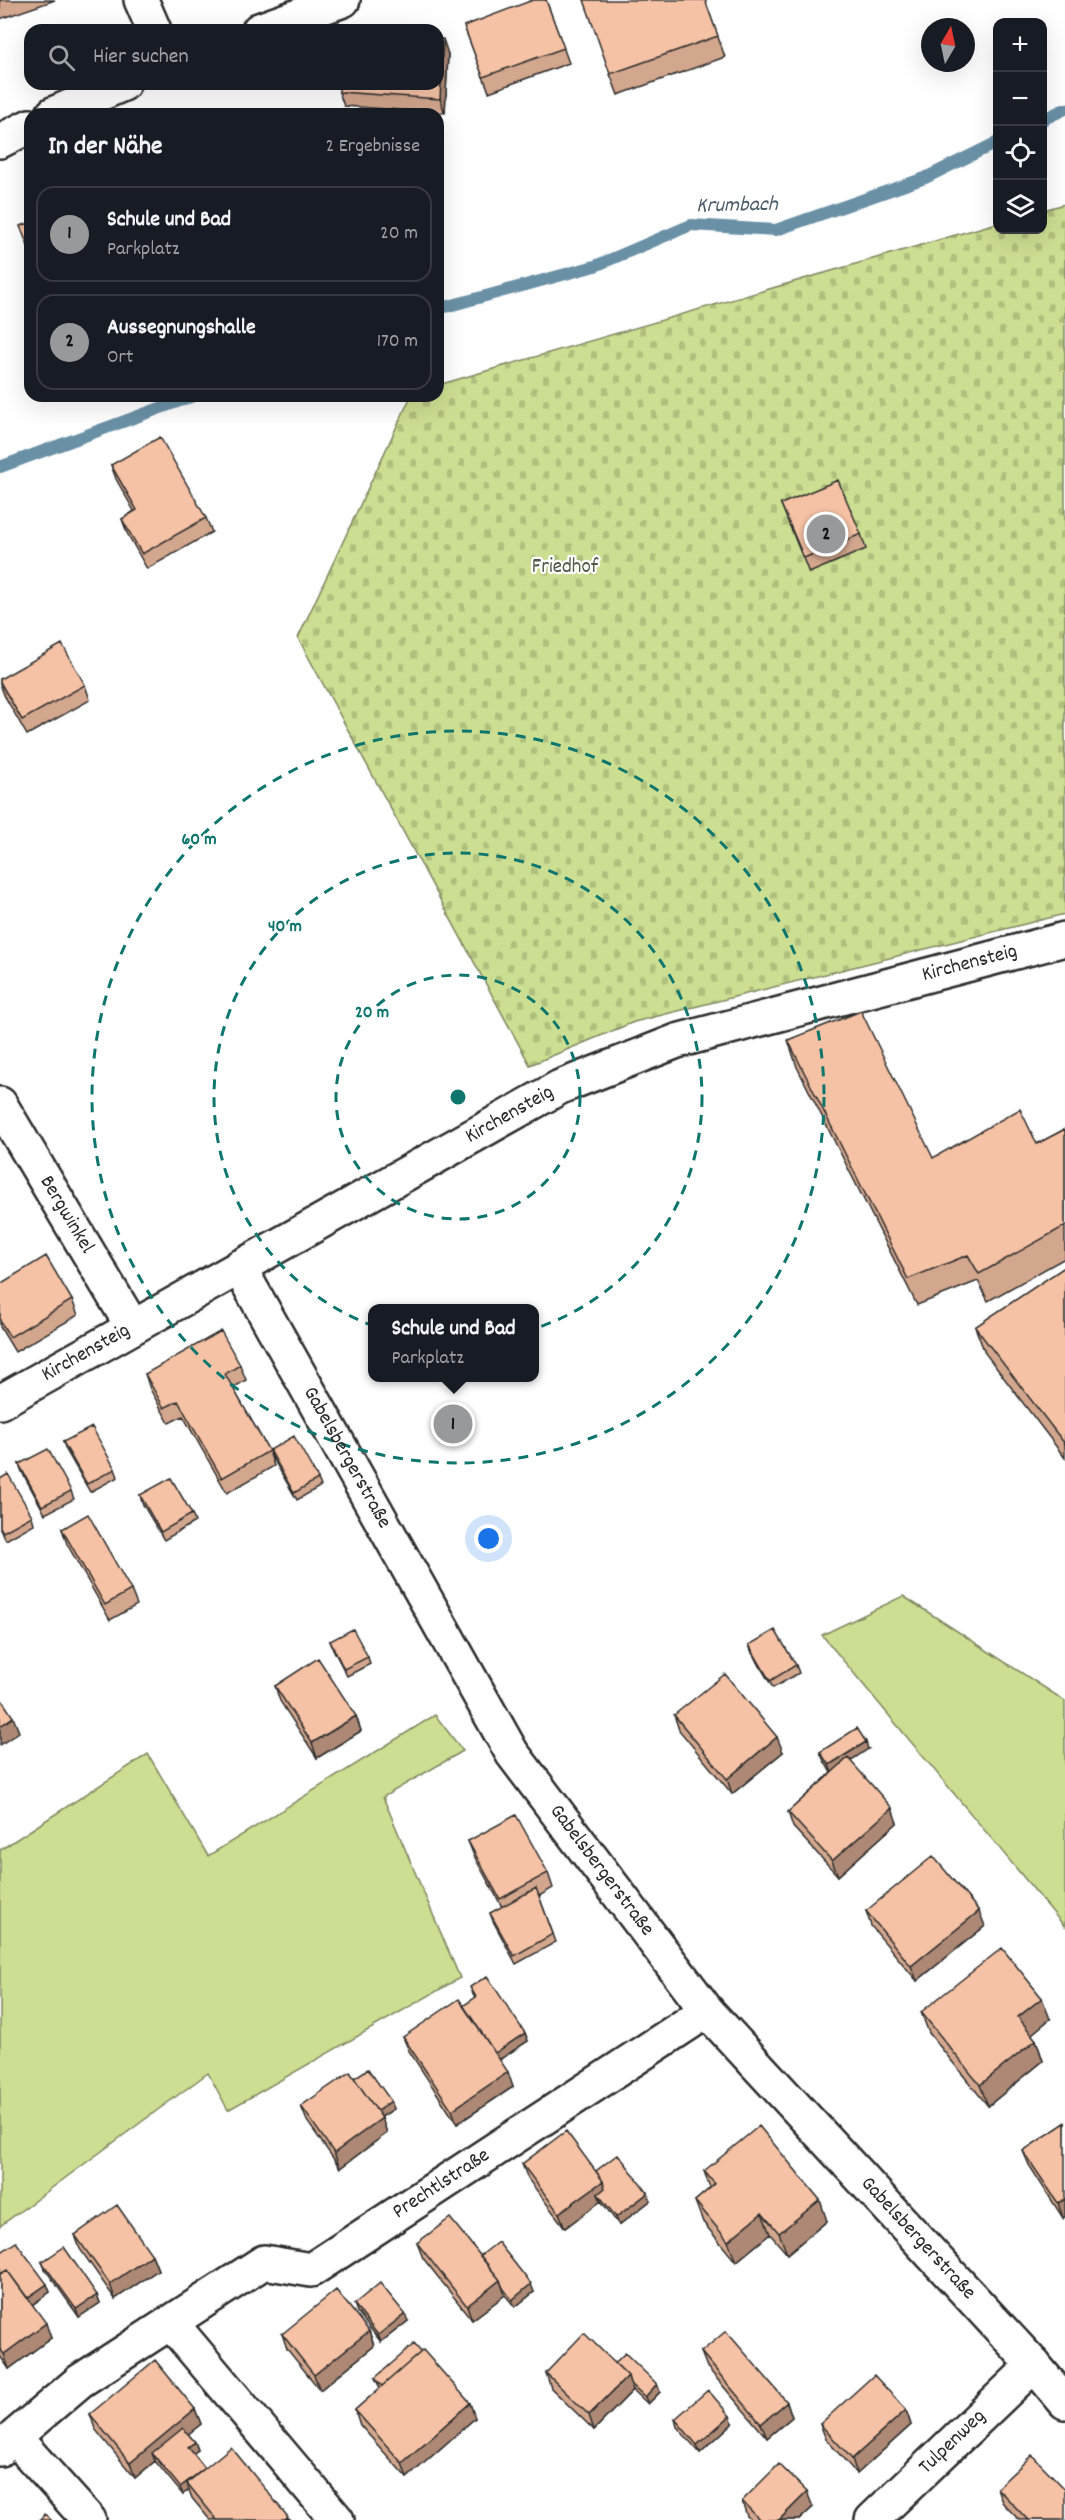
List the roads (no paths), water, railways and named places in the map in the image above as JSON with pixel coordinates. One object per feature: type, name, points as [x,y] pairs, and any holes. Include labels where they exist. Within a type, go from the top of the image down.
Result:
[{"type":"street","points":[[141,0],[151,24]]},
{"type":"street","points":[[276,24],[343,0]]},
{"type":"street","points":[[66,108],[109,90]]},
{"type":"street","points":[[0,141],[24,129]]},
{"type":"street","name":"Kirchensteig","points":[[0,1401],[560,1087],[677,1041],[1065,939]]},
{"type":"street","name":"Bergwinkel","points":[[0,1104],[132,1326]]},
{"type":"street","name":"Gabelsbergerstraße","points":[[239,1267],[512,1753],[706,2011],[1034,2365],[1065,2402]]},
{"type":"street","name":"Prechtlstraße","points":[[88,2520],[7,2443],[80,2381],[264,2262],[311,2270],[706,2011]]},
{"type":"street","points":[[171,2323],[336,2520]]},
{"type":"street","name":"Tulpenweg","points":[[872,2520],[1034,2365]]},
{"type":"waterway","name":"Krumbach","points":[[1047,118],[1065,109]]},
{"type":"waterway","name":"Krumbach","points":[[444,307],[595,266],[691,225],[776,230],[925,178],[993,144]]},
{"type":"waterway","name":"Krumbach","points":[[0,467],[177,402]]},
{"type":"place","name":"Aussegnungshalle","points":[[826,534]]},
{"type":"place","name":"Schule und Bad","points":[[453,1424]]},
{"type":"park label","name":"Friedhof","points":[[565,568]]}]
